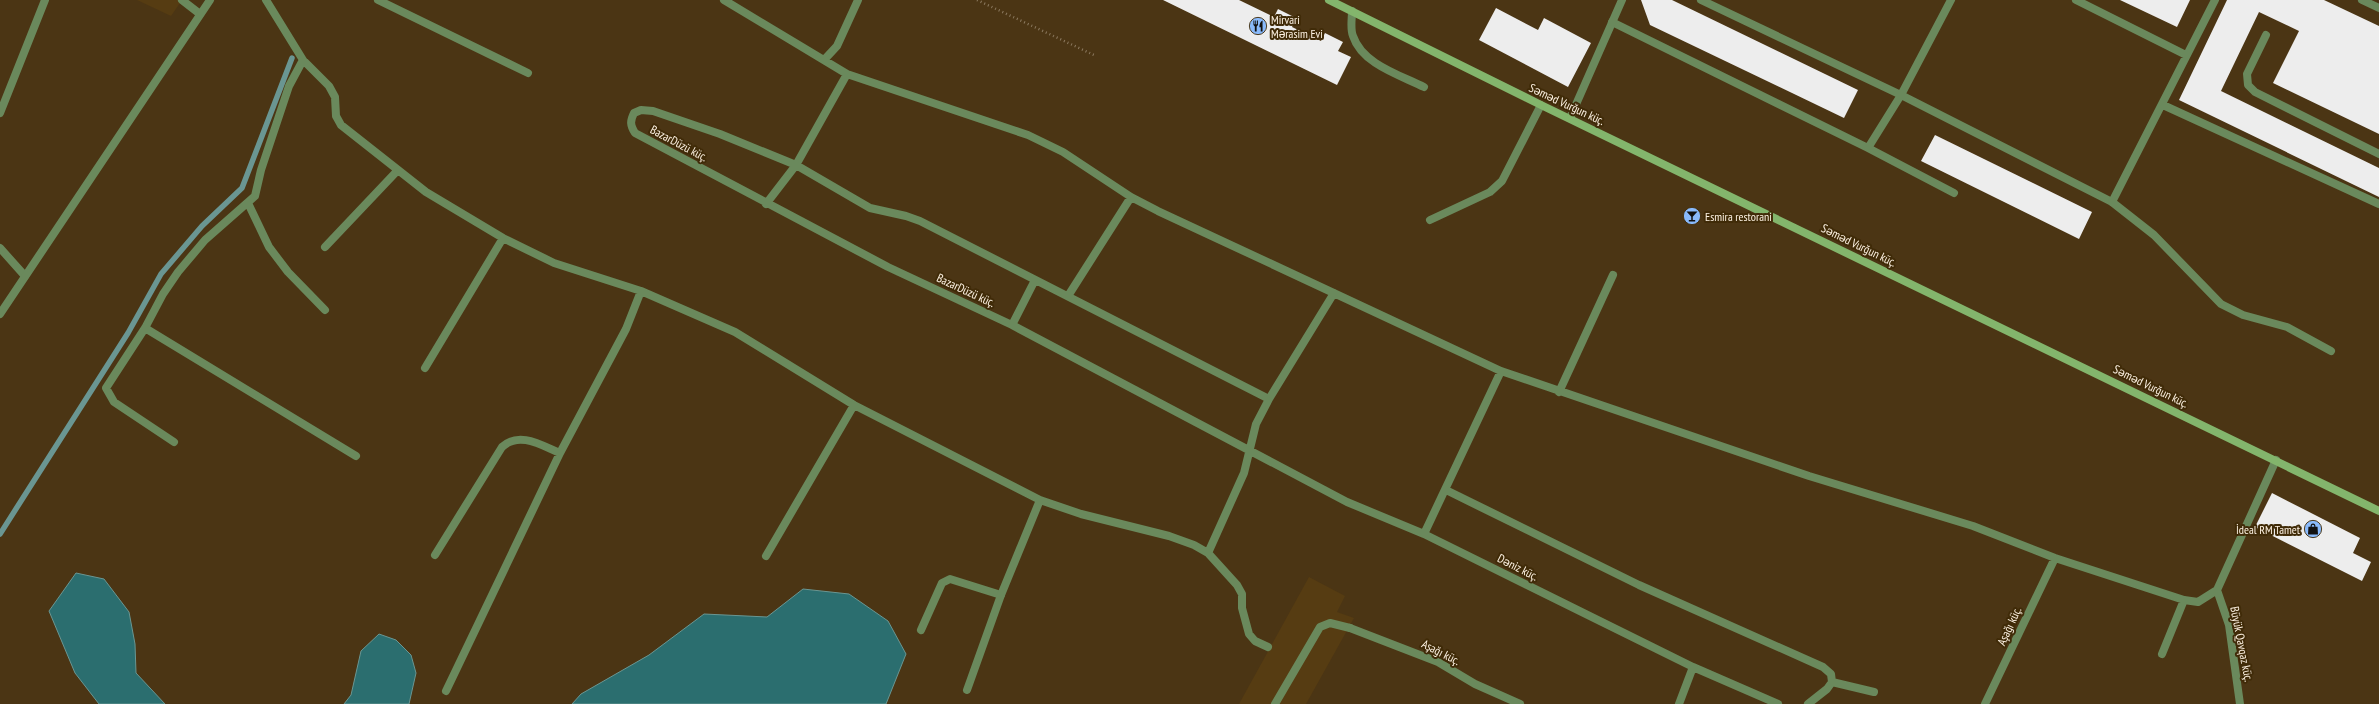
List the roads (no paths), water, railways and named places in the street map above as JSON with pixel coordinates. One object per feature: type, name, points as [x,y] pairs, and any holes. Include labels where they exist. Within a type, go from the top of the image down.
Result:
[{"type":"main road","name":"Səməd Vurğun küç.","points":[[1329,0],[1541,105],[2379,510]]},
{"type":"street","points":[[0,113],[45,0]]},
{"type":"street","points":[[182,0],[200,14]]},
{"type":"street","points":[[0,314],[210,0]]},
{"type":"street","points":[[266,0],[303,60],[329,86],[335,97],[336,116],[341,125],[432,196],[503,238],[554,263],[641,291],[735,332],[854,405],[1040,500],[1081,514],[1169,536],[1194,545],[1208,553],[1237,585],[1242,594],[1242,608],[1249,634],[1255,641],[1268,647]]},
{"type":"street","points":[[378,0],[528,73]]},
{"type":"street","points":[[724,0],[847,74],[1028,135],[1063,152],[1131,196],[1158,211],[1501,371],[1809,476],[1973,526],[2054,558],[2184,600],[2198,602],[2207,598],[2217,590],[2276,460]]},
{"type":"street","points":[[824,60],[837,46],[858,0]]},
{"type":"street","points":[[1570,118],[1622,0]]},
{"type":"street","points":[[1701,0],[1901,96],[2112,202],[2154,235],[2220,304],[2243,315],[2287,327],[2330,351]]},
{"type":"street","points":[[1868,148],[1901,96],[1951,0]]},
{"type":"street","points":[[2076,0],[2186,55]]},
{"type":"street","points":[[2112,202],[2163,105],[2186,55],[2215,0]]},
{"type":"street","points":[[2362,0],[2379,8]]},
{"type":"street","points":[[1352,11],[1352,35],[1358,47],[1370,59],[1424,87]]},
{"type":"street","points":[[1612,22],[1868,148],[1954,193]]},
{"type":"street","points":[[2266,35],[2247,74],[2248,85],[2255,92],[2379,154]]},
{"type":"street","points":[[174,442],[114,402],[106,388],[145,328],[163,294],[205,240],[255,196],[261,170],[289,86],[303,60]]},
{"type":"street","points":[[766,204],[796,165],[847,74]]},
{"type":"street","points":[[1430,220],[1490,192],[1502,181],[1541,105]]},
{"type":"street","points":[[2163,105],[2379,204]]},
{"type":"street","name":"BazarDüzü küç.","points":[[1249,450],[1012,325],[888,267],[766,204],[635,133],[631,127],[630,120],[634,113],[641,110],[653,111],[720,134],[796,165],[870,208],[920,221],[1269,399]]},
{"type":"street","points":[[325,247],[398,170]]},
{"type":"street","points":[[1068,296],[1131,196]]},
{"type":"street","points":[[248,203],[269,247],[288,272],[325,310]]},
{"type":"street","points":[[425,368],[503,238]]},
{"type":"street","points":[[0,248],[25,276]]},
{"type":"street","points":[[1559,392],[1613,275]]},
{"type":"street","points":[[1012,325],[1035,280]]},
{"type":"street","points":[[446,691],[560,453],[626,329],[641,291]]},
{"type":"street","points":[[1208,553],[1244,473],[1256,424],[1269,399],[1334,293]]},
{"type":"street","points":[[145,328],[356,456]]},
{"type":"street","points":[[1424,534],[1501,371]]},
{"type":"street","points":[[766,556],[854,405]]},
{"type":"street","points":[[435,555],[502,447],[509,440],[517,438],[527,440],[560,453]]},
{"type":"street","name":"Dəniz küç.","points":[[1249,450],[1347,502],[1424,534],[1693,667],[1778,704]]},
{"type":"street","points":[[1446,490],[1639,585],[1823,667],[1831,674],[1832,682],[1827,689],[1808,704]]},
{"type":"street","points":[[967,690],[1001,595],[1040,500]]},
{"type":"street","name":"Aşağı küç.","points":[[1985,704],[2054,558]]},
{"type":"street","points":[[921,630],[942,583],[950,579],[1001,595]]},
{"type":"street","name":"Büyük Qavqaz küç.","points":[[2217,590],[2229,625],[2240,704]]},
{"type":"street","points":[[2162,654],[2184,600]]},
{"type":"street","name":"Aşağı küç.","points":[[1275,704],[1320,627],[1330,623],[1350,628],[1438,662],[1476,684],[1519,704]]},
{"type":"street","points":[[1679,704],[1693,667]]},
{"type":"street","points":[[1832,682],[1874,692]]},
{"type":"water","points":[[76,573],[104,579],[129,612],[135,644],[136,673],[165,704],[99,704],[75,673],[49,611]]},
{"type":"water","points":[[803,589],[849,594],[888,621],[906,654],[886,704],[572,704],[581,694],[649,655],[704,614],[767,617]]},
{"type":"water","points":[[379,634],[396,640],[411,655],[416,673],[409,704],[344,704],[351,695],[361,651]]},
{"type":"waterway","points":[[0,534],[128,333],[161,274],[202,226],[242,188],[292,58]]},
{"type":"place","name":"Mirvari Mərasim Evi","points":[[1258,26]]},
{"type":"place","name":"Esmira restorani","points":[[1692,216]]},
{"type":"place","name":"İdeal RM Tamet","points":[[2313,529]]}]
